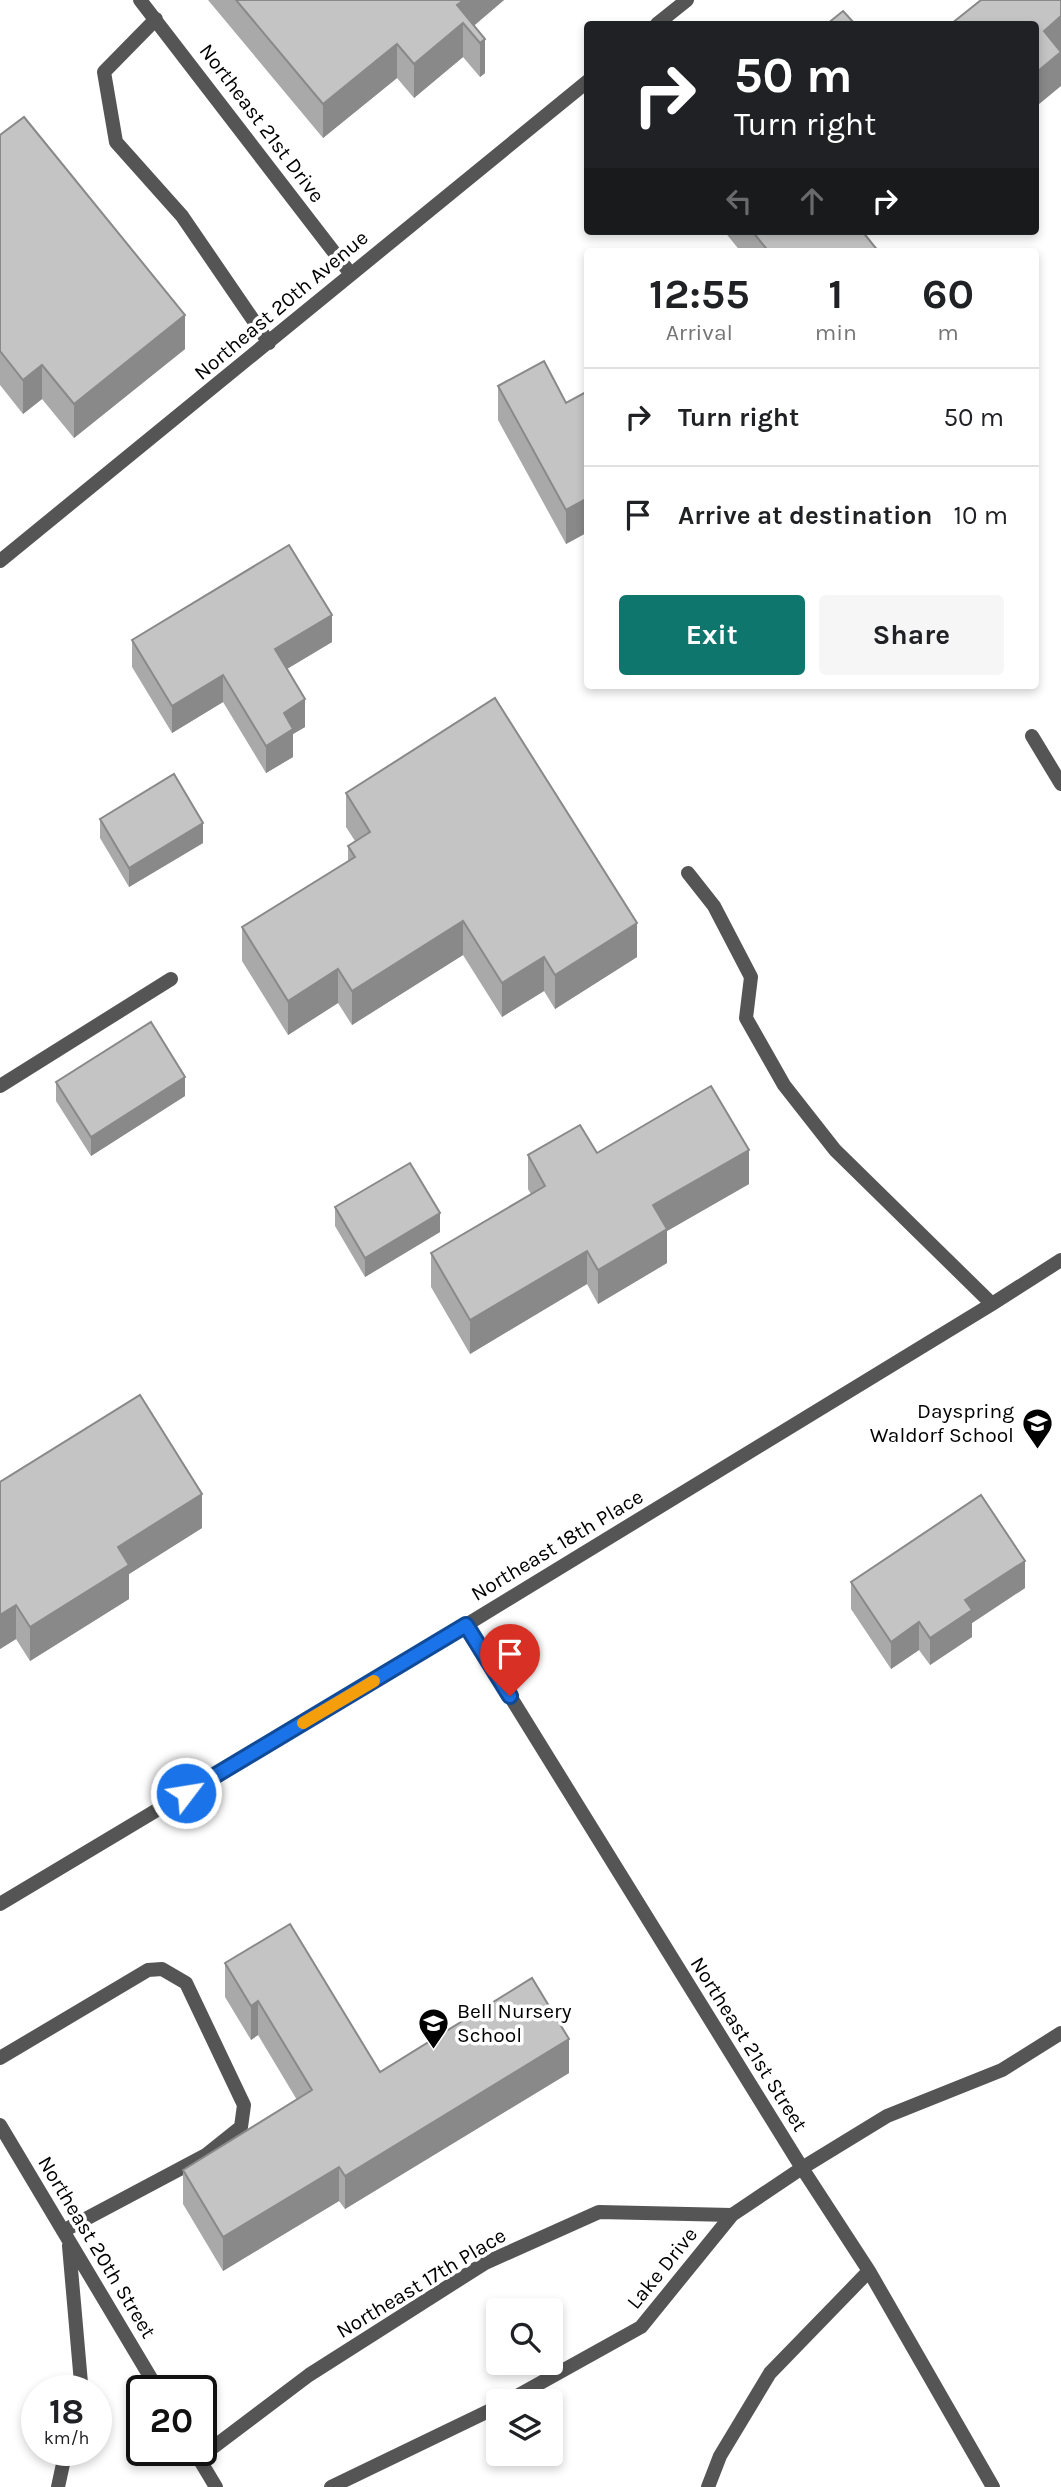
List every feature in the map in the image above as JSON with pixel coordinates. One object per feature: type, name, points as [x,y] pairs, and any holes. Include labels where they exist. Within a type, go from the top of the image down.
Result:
[{"type":"lane","name":"Northeast 21st Drive","points":[[140,0],[350,273]]},
{"type":"lane","points":[[661,21],[688,0]]},
{"type":"lane","points":[[156,19],[104,72],[116,142],[181,216],[269,343]]},
{"type":"lane","name":"Northeast 20th Avenue","points":[[0,561],[584,83]]},
{"type":"lane","points":[[1032,736],[1061,784]]},
{"type":"lane","points":[[688,873],[714,906],[751,977],[746,1018],[784,1086],[835,1150],[992,1304]]},
{"type":"lane","points":[[0,1086],[172,979]]},
{"type":"lane","name":"Northeast 18th Place","points":[[0,1904],[466,1625],[1061,1260]]},
{"type":"lane","name":"Northeast 21st Street","points":[[466,1625],[802,2168],[869,2271],[993,2487]]},
{"type":"lane","points":[[0,2057],[148,1970],[162,1969],[186,1983],[244,2105],[241,2127],[206,2155],[66,2236],[79,2375]]},
{"type":"lane","points":[[732,2215],[887,2116],[1002,2070],[1061,2033]]},
{"type":"lane","name":"Northeast 20th Street","points":[[0,2125],[149,2375]]},
{"type":"lane","name":"Northeast 17th Place","points":[[217,2440],[309,2375],[485,2263],[599,2211],[732,2215]]},
{"type":"lane","name":"Lake Drive","points":[[530,2389],[641,2327],[732,2215]]},
{"type":"lane","points":[[708,2487],[720,2456],[771,2373],[869,2271]]},
{"type":"lane","points":[[331,2487],[486,2412]]},
{"type":"lane","points":[[58,2487],[63,2466]]},
{"type":"lane","points":[[204,2466],[216,2487]]},
{"type":"building","points":[[236,0],[464,0],[457,5],[485,39],[480,43],[463,23],[414,64],[397,44],[323,104]]},
{"type":"building","points":[[981,0],[1061,0],[1061,16],[1044,31],[1061,52],[1039,70],[1039,21],[955,21]]},
{"type":"building","points":[[843,11],[852,21],[831,21]]},
{"type":"building","points":[[24,117],[185,315],[74,404],[42,365],[23,380],[0,351],[0,135]]},
{"type":"building","points":[[755,235],[865,235],[876,248],[766,248]]},
{"type":"building","points":[[544,361],[566,403],[584,393],[584,500],[566,510],[498,386]]},
{"type":"building","points":[[289,545],[332,615],[275,649],[305,699],[284,713],[293,729],[266,746],[223,675],[172,706],[132,640]]},
{"type":"building","points":[[495,698],[637,923],[555,975],[544,957],[502,983],[463,921],[352,991],[338,969],[288,1001],[242,927],[355,857],[348,846],[370,832],[346,793]]},
{"type":"building","points":[[174,774],[203,823],[129,868],[100,819]]},
{"type":"building","points":[[151,1022],[185,1077],[91,1137],[56,1082]]},
{"type":"building","points":[[711,1086],[749,1150],[653,1205],[667,1229],[598,1270],[587,1251],[470,1320],[431,1253],[545,1186],[528,1155],[580,1125],[597,1153]]},
{"type":"building","points":[[410,1163],[440,1213],[365,1258],[335,1207]]},
{"type":"building","points":[[140,1395],[202,1494],[118,1547],[129,1565],[30,1627],[16,1605],[0,1615],[0,1482]]},
{"type":"building","points":[[981,1495],[1025,1561],[965,1600],[972,1610],[930,1638],[919,1622],[891,1642],[851,1582]]},
{"type":"building","points":[[290,1924],[380,2072],[532,1978],[569,2039],[345,2176],[339,2167],[223,2237],[183,2170],[312,2090],[258,2001],[251,2006],[225,1963]]},
{"type":"slow traffic","points":[[303,1723],[374,1681]]},
{"type":"place","name":"Dayspring Waldorf School","points":[[1037,1450]]},
{"type":"place","name":"Bell Nursery School","points":[[434,2050]]},
{"type":"route","points":[[186,1793],[466,1625],[510,1696]]}]
